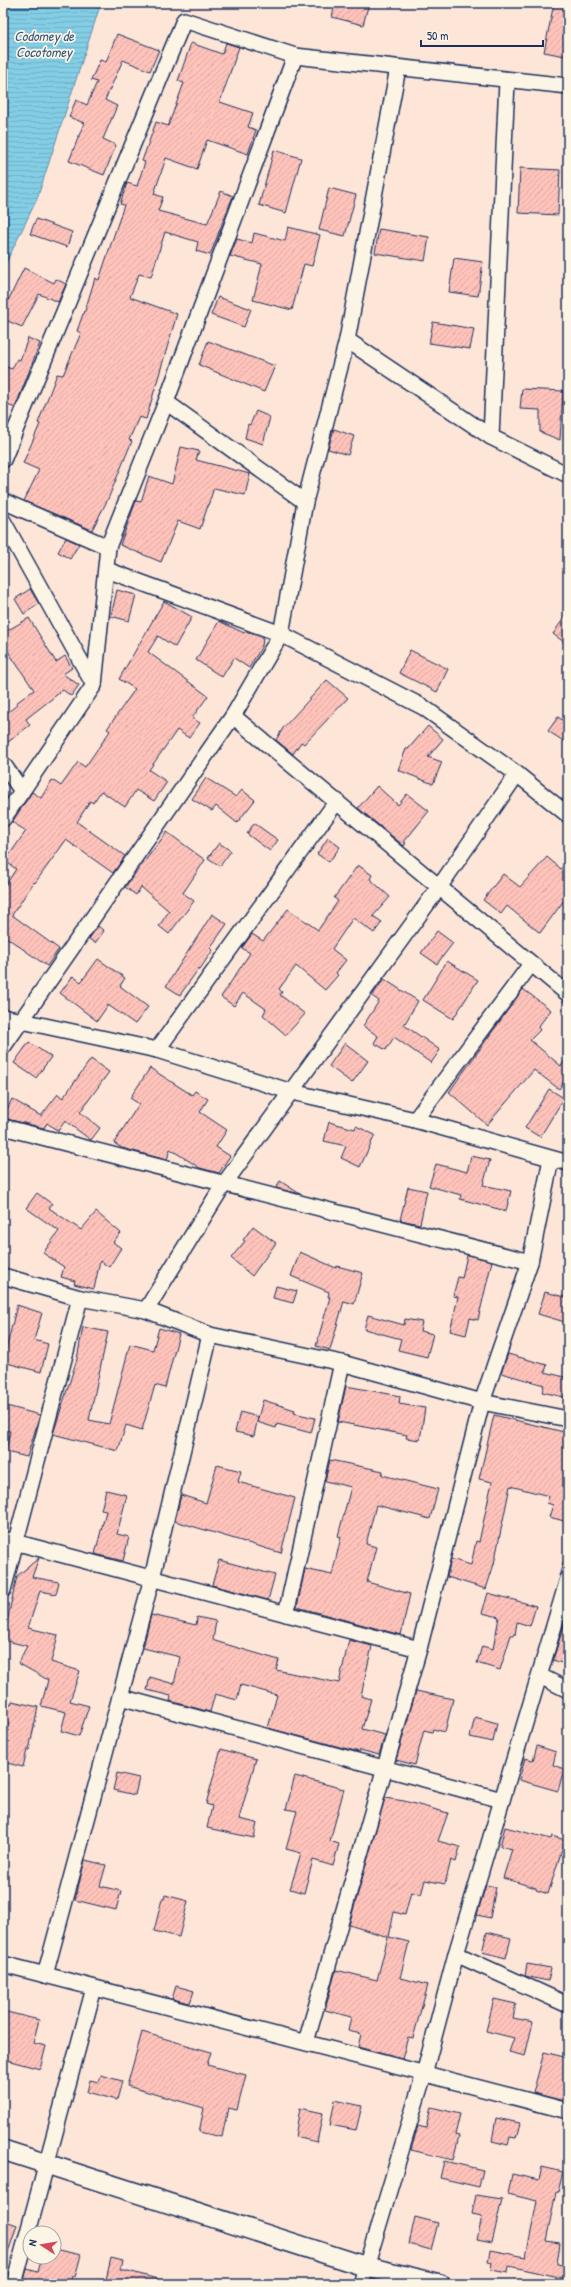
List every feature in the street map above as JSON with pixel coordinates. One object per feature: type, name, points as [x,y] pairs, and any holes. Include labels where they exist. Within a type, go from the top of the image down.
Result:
[{"type":"street","points":[[3,460],[184,20],[294,56],[507,81],[568,86]]},
{"type":"street","points":[[3,819],[94,685],[107,570],[108,547],[166,402],[294,56]]},
{"type":"street","points":[[3,1047],[233,716],[281,634],[305,502],[347,340],[398,68]]},
{"type":"street","points":[[491,437],[507,81]]},
{"type":"street","points":[[347,340],[491,437],[568,475]]},
{"type":"street","points":[[166,402],[305,502]]},
{"type":"street","points":[[3,501],[108,547]]},
{"type":"street","points":[[3,521],[94,685]]},
{"type":"street","points":[[107,570],[281,634],[423,707],[517,774],[568,815]]},
{"type":"street","points":[[233,716],[440,886],[568,994]]},
{"type":"street","points":[[3,764],[22,791]]},
{"type":"street","points":[[146,1310],[224,1184],[440,886],[517,774]]},
{"type":"street","points":[[157,1050],[337,801]]},
{"type":"street","points":[[415,1120],[531,964]]},
{"type":"street","points":[[3,1017],[20,1023],[157,1050],[292,1092],[415,1120],[568,1163]]},
{"type":"street","points":[[3,1128],[530,1262]]},
{"type":"street","points":[[306,2042],[419,1649],[482,1402],[530,1262],[552,1159]]},
{"type":"street","points":[[3,1276],[80,1298],[146,1310],[210,1335],[342,1363],[482,1402],[568,1419]]},
{"type":"street","points":[[3,1590],[10,1540],[80,1298]]},
{"type":"street","points":[[45,1975],[152,1578],[210,1335]]},
{"type":"street","points":[[286,1614],[342,1363]]},
{"type":"street","points":[[10,1540],[419,1649]]},
{"type":"street","points":[[364,2276],[424,2074],[456,1954],[568,1579]]},
{"type":"street","points":[[540,1676],[568,1690]]},
{"type":"street","points":[[120,1697],[502,1800]]},
{"type":"street","points":[[456,1954],[568,2005]]},
{"type":"street","points":[[3,1964],[306,2042],[568,2112]]},
{"type":"street","points":[[14,2284],[45,2164],[94,1988]]},
{"type":"street","points":[[3,2150],[364,2276],[440,2284]]},
{"type":"water","name":"Codomey de Cocotomey","points":[[3,3],[101,3],[37,199],[3,269]]},
{"type":"building","points":[[335,3],[369,3],[363,25],[332,17]]},
{"type":"building","points":[[554,3],[568,6],[568,42],[565,56],[544,52]]},
{"type":"building","points":[[117,34],[159,50],[150,71],[123,60],[105,100],[117,106],[103,139],[116,145],[104,175],[69,161],[84,123],[69,117],[76,100],[87,105],[97,82],[91,80],[100,60],[106,62]]},
{"type":"building","points":[[191,43],[222,54],[226,43],[239,47],[220,102],[253,113],[248,127],[256,130],[248,154],[207,140],[197,169],[166,158],[154,194],[163,197],[158,211],[207,224],[221,191],[233,196],[210,255],[196,251],[198,242],[165,232],[151,277],[139,274],[130,297],[177,314],[146,419],[139,417],[129,440],[132,441],[108,499],[92,530],[24,501],[39,470],[23,463],[40,424],[38,423],[57,374],[63,375],[81,333],[77,331],[95,278],[99,280],[124,205],[120,204],[127,183],[137,186],[145,162],[142,161],[156,122],[168,126],[184,83],[178,81]]},
{"type":"building","points":[[274,150],[301,158],[286,213],[259,205]]},
{"type":"building","points":[[520,168],[560,170],[558,215],[518,213]]},
{"type":"building","points":[[329,188],[356,195],[345,236],[319,230]]},
{"type":"building","points":[[36,219],[72,232],[67,247],[30,234]]},
{"type":"building","points":[[288,227],[320,235],[312,266],[304,264],[292,310],[253,300],[262,264],[230,256],[237,239],[252,243],[254,233],[285,241]]},
{"type":"building","points":[[379,229],[429,237],[425,261],[375,253]]},
{"type":"building","points":[[454,258],[483,262],[478,296],[449,292]]},
{"type":"building","points":[[24,268],[54,283],[56,279],[66,284],[58,302],[39,294],[22,327],[3,319],[3,302],[7,303]]},
{"type":"building","points":[[218,297],[251,309],[244,327],[211,315]]},
{"type":"building","points":[[433,322],[474,329],[470,349],[429,343]]},
{"type":"building","points":[[28,338],[40,343],[15,408],[3,403],[3,366],[12,369],[17,359],[20,360]]},
{"type":"building","points":[[208,341],[275,366],[264,392],[199,365]]},
{"type":"building","points":[[522,389],[563,391],[560,440],[540,432],[540,410],[520,409]]},
{"type":"building","points":[[256,411],[270,417],[263,444],[245,438],[248,424],[250,425]]},
{"type":"building","points":[[334,429],[354,436],[348,455],[328,449]]},
{"type":"building","points":[[181,447],[199,451],[196,460],[250,474],[245,495],[214,488],[200,529],[178,521],[161,562],[120,545],[136,501],[141,502],[149,476],[172,484]]},
{"type":"building","points":[[66,538],[79,544],[70,559],[58,552]]},
{"type":"building","points":[[30,589],[39,604],[24,614],[15,599]]},
{"type":"building","points":[[117,590],[136,595],[129,621],[111,616]]},
{"type":"building","points":[[164,601],[192,617],[175,647],[158,636],[148,652],[208,696],[192,718],[200,723],[189,738],[177,730],[149,770],[167,782],[154,801],[136,790],[125,807],[101,791],[93,803],[90,801],[77,822],[125,856],[113,873],[66,840],[35,883],[34,882],[12,915],[59,949],[47,966],[3,935],[3,889],[16,869],[5,861],[26,831],[12,822],[32,792],[41,798],[52,780],[61,786],[78,762],[85,767],[110,731],[107,729],[135,689],[119,679]]},
{"type":"building","points":[[568,612],[568,645],[553,634]]},
{"type":"building","points":[[29,618],[56,662],[65,656],[72,668],[63,674],[79,685],[71,696],[63,690],[26,719],[30,725],[3,746],[3,716],[17,705],[16,703],[34,690],[3,644],[3,633]]},
{"type":"building","points":[[219,621],[244,633],[246,631],[263,638],[262,646],[249,668],[234,658],[222,677],[196,660]]},
{"type":"building","points":[[410,650],[448,669],[437,692],[399,673]]},
{"type":"building","points":[[327,680],[348,698],[304,744],[301,742],[293,754],[276,740],[283,728]]},
{"type":"building","points":[[558,717],[568,724],[568,744],[548,731]]},
{"type":"building","points":[[428,726],[443,739],[428,757],[442,762],[433,784],[398,770],[406,749],[408,749]]},
{"type":"building","points":[[206,778],[236,797],[242,790],[255,800],[237,823],[216,806],[212,811],[192,799]]},
{"type":"building","points":[[377,786],[398,805],[407,794],[429,811],[404,842],[406,843],[404,846],[358,808]]},
{"type":"building","points":[[254,823],[278,840],[270,851],[247,834]]},
{"type":"building","points":[[167,832],[205,860],[183,893],[194,901],[169,934],[159,926],[169,911],[141,887],[136,895],[125,887]]},
{"type":"building","points":[[328,838],[340,847],[329,862],[317,854]]},
{"type":"building","points":[[219,843],[231,851],[220,866],[208,858]]},
{"type":"building","points":[[547,857],[561,869],[568,859],[568,895],[540,933],[507,906],[501,914],[483,900],[503,874],[520,887]]},
{"type":"building","points":[[358,865],[372,875],[370,879],[390,897],[373,916],[382,922],[374,933],[353,918],[332,949],[346,960],[336,973],[338,975],[325,990],[296,966],[279,989],[282,992],[280,995],[305,1014],[286,1035],[263,1015],[266,1009],[243,993],[234,1006],[221,997],[250,953],[242,948],[252,934],[263,941],[288,909],[318,930],[338,901],[334,898]]},
{"type":"building","points":[[212,914],[227,924],[210,948],[213,950],[180,995],[166,986]]},
{"type":"building","points":[[98,926],[104,931],[95,943],[89,939]]},
{"type":"building","points":[[437,931],[453,943],[437,964],[421,953]]},
{"type":"building","points":[[98,959],[125,978],[120,986],[148,1007],[135,1024],[108,1005],[97,1021],[60,993],[73,976],[81,982]]},
{"type":"building","points":[[447,961],[478,980],[453,1019],[423,1000]]},
{"type":"building","points":[[384,979],[418,1001],[404,1025],[440,1050],[431,1063],[394,1037],[386,1050],[374,1043],[378,1036],[363,1026],[379,1001],[372,996]]},
{"type":"building","points":[[523,989],[551,1010],[538,1027],[540,1030],[530,1040],[561,1066],[568,1057],[568,1077],[559,1089],[534,1070],[487,1125],[449,1092]]},
{"type":"building","points":[[29,1042],[51,1057],[36,1078],[14,1063]]},
{"type":"building","points":[[345,1043],[368,1061],[352,1083],[329,1066]]},
{"type":"building","points":[[91,1059],[109,1072],[80,1112],[100,1128],[91,1140],[65,1121],[58,1131],[47,1123],[44,1128],[3,1118],[12,1099],[41,1116],[58,1094],[63,1098]]},
{"type":"building","points":[[150,1068],[192,1095],[195,1091],[208,1099],[200,1112],[227,1130],[216,1147],[230,1156],[219,1173],[200,1168],[170,1149],[167,1160],[122,1148],[114,1143],[139,1104],[130,1098]]},
{"type":"building","points":[[549,1089],[564,1098],[540,1137],[525,1128]]},
{"type":"building","points":[[329,1122],[355,1129],[356,1126],[375,1135],[360,1167],[341,1158],[346,1146],[324,1141]]},
{"type":"building","points":[[471,1156],[490,1160],[483,1185],[511,1191],[506,1211],[460,1199],[461,1195],[429,1186],[436,1164],[467,1172]]},
{"type":"building","points":[[280,1181],[300,1194],[276,1188]]},
{"type":"building","points":[[408,1187],[427,1191],[420,1224],[400,1220]]},
{"type":"building","points":[[37,1193],[52,1204],[49,1208],[81,1230],[96,1212],[121,1233],[113,1242],[121,1248],[109,1267],[100,1261],[94,1289],[74,1284],[75,1281],[61,1277],[64,1267],[43,1253],[59,1231],[26,1208]]},
{"type":"building","points":[[253,1226],[276,1243],[252,1276],[231,1258],[245,1241],[243,1240]]},
{"type":"building","points":[[300,1252],[336,1268],[337,1266],[363,1273],[354,1304],[344,1301],[330,1350],[316,1346],[330,1297],[328,1297],[329,1292],[291,1276]]},
{"type":"building","points":[[467,1255],[492,1261],[478,1320],[470,1318],[466,1335],[450,1331],[458,1297],[453,1296],[458,1277],[462,1278]]},
{"type":"building","points":[[276,1286],[297,1291],[293,1303],[273,1298]]},
{"type":"building","points":[[545,1292],[568,1298],[568,1323],[538,1314]]},
{"type":"building","points":[[17,1305],[42,1313],[34,1340],[48,1344],[41,1372],[3,1362]]},
{"type":"building","points":[[368,1315],[404,1325],[405,1319],[422,1322],[420,1331],[433,1334],[427,1357],[398,1350],[401,1339],[364,1329]]},
{"type":"building","points":[[83,1327],[108,1332],[89,1420],[109,1424],[130,1344],[153,1350],[159,1328],[179,1334],[165,1388],[155,1385],[142,1430],[126,1425],[118,1451],[53,1434],[77,1359]]},
{"type":"building","points":[[508,1354],[547,1365],[545,1372],[568,1378],[568,1398],[542,1392],[544,1385],[501,1373]]},
{"type":"building","points":[[346,1386],[400,1396],[399,1404],[425,1408],[420,1440],[406,1438],[407,1435],[338,1422]]},
{"type":"building","points":[[263,1400],[295,1410],[294,1413],[315,1418],[311,1433],[277,1424],[276,1428],[257,1422]]},
{"type":"building","points":[[3,1405],[40,1415],[27,1457],[6,1452],[10,1431],[3,1430]]},
{"type":"building","points":[[240,1412],[258,1417],[254,1436],[235,1432]]},
{"type":"building","points":[[494,1415],[568,1433],[568,1522],[549,1517],[553,1505],[547,1503],[549,1496],[510,1486],[494,1564],[486,1589],[447,1577],[451,1559],[471,1565],[476,1541],[479,1542],[492,1482],[479,1479]]},
{"type":"building","points":[[330,1460],[383,1471],[382,1475],[438,1489],[430,1519],[376,1505],[366,1544],[376,1547],[367,1582],[410,1594],[401,1635],[297,1607],[305,1569],[332,1575],[341,1537],[338,1536],[351,1487],[325,1481]]},
{"type":"building","points":[[217,1465],[241,1471],[238,1482],[295,1498],[281,1553],[175,1521],[181,1495],[206,1503]]},
{"type":"building","points":[[106,1490],[127,1495],[117,1534],[129,1537],[123,1561],[95,1554],[106,1511],[101,1510]]},
{"type":"building","points":[[39,1558],[32,1577],[59,1582],[56,1594],[40,1591],[28,1628],[58,1635],[51,1662],[80,1671],[70,1701],[89,1706],[79,1736],[61,1731],[66,1712],[41,1706],[48,1680],[18,1663],[27,1646],[3,1640],[17,1576]]},
{"type":"building","points":[[219,1560],[275,1575],[268,1600],[212,1585]]},
{"type":"building","points":[[564,1560],[568,1560],[568,1570],[562,1572],[559,1576]]},
{"type":"building","points":[[488,1593],[536,1606],[530,1626],[517,1622],[515,1635],[511,1635],[500,1670],[477,1663],[482,1646],[493,1649],[499,1617],[482,1613]]},
{"type":"building","points":[[151,1615],[196,1625],[197,1617],[216,1621],[213,1640],[279,1660],[276,1670],[339,1683],[349,1640],[372,1646],[361,1696],[371,1699],[362,1729],[385,1735],[379,1755],[360,1750],[359,1752],[268,1728],[277,1695],[241,1685],[237,1700],[215,1694],[210,1712],[170,1701],[171,1696],[147,1690],[150,1677],[174,1684],[180,1657],[143,1648]]},
{"type":"building","points":[[565,1622],[568,1622],[568,1665],[553,1660]]},
{"type":"building","points":[[416,1691],[453,1699],[445,1732],[433,1729],[432,1732],[424,1730],[415,1765],[396,1760]]},
{"type":"building","points":[[12,1701],[38,1707],[29,1750],[27,1750],[23,1767],[3,1762],[6,1745],[3,1744],[9,1722],[3,1720],[3,1703],[11,1705]]},
{"type":"building","points":[[475,1717],[497,1723],[493,1742],[470,1737]]},
{"type":"building","points":[[537,1746],[556,1752],[553,1765],[564,1769],[558,1791],[519,1780],[525,1758],[533,1760]]},
{"type":"building","points":[[221,1749],[256,1759],[239,1819],[257,1823],[254,1838],[207,1828],[212,1806],[206,1804]]},
{"type":"building","points":[[117,1773],[139,1778],[135,1795],[113,1790]]},
{"type":"building","points":[[295,1776],[344,1789],[330,1841],[339,1844],[333,1866],[313,1860],[304,1893],[290,1889],[301,1853],[286,1849],[297,1811],[286,1809]]},
{"type":"building","points":[[385,1798],[404,1801],[448,1813],[438,1841],[460,1847],[456,1862],[451,1860],[445,1884],[425,1880],[421,1895],[411,1892],[405,1915],[394,1912],[389,1937],[409,1942],[400,1978],[428,1985],[413,2038],[408,2037],[402,2059],[358,2047],[361,2034],[348,2031],[351,2017],[325,2010],[336,1970],[377,1980],[388,1937],[349,1925]]},
{"type":"building","points":[[505,1827],[551,1839],[552,1836],[565,1840],[548,1894],[536,1890],[536,1888],[503,1878],[512,1849],[500,1846]]},
{"type":"building","points":[[85,1860],[106,1865],[100,1886],[121,1891],[116,1910],[75,1900]]},
{"type":"building","points":[[486,1885],[496,1887],[490,1918],[477,1915]]},
{"type":"building","points":[[165,1895],[188,1901],[179,1937],[154,1931],[162,1899],[164,1899]]},
{"type":"building","points":[[487,1932],[511,1938],[506,1958],[482,1952]]},
{"type":"building","points":[[527,1964],[551,1968],[548,1981],[525,1976]]},
{"type":"building","points":[[176,1986],[194,1991],[190,2003],[172,1999]]},
{"type":"building","points":[[494,1999],[516,2004],[513,2018],[533,2022],[525,2056],[509,2052],[514,2038],[486,2031]]},
{"type":"building","points":[[3,2011],[39,2020],[33,2043],[46,2046],[40,2069],[3,2059]]},
{"type":"building","points":[[142,2032],[211,2052],[207,2065],[246,2075],[237,2110],[228,2108],[222,2137],[199,2132],[204,2108],[127,2086]]},
{"type":"building","points":[[544,2052],[568,2058],[568,2102],[533,2093]]},
{"type":"building","points":[[101,2075],[122,2081],[117,2100],[87,2092],[90,2080],[99,2082]]},
{"type":"building","points":[[335,2100],[362,2106],[356,2130],[330,2125]]},
{"type":"building","points":[[431,2107],[460,2114],[455,2135],[459,2136],[453,2160],[411,2150],[418,2126],[426,2128]]},
{"type":"building","points":[[300,2108],[323,2113],[317,2142],[295,2137]]},
{"type":"building","points":[[496,2118],[520,2123],[516,2138],[510,2137],[508,2145],[492,2141]]},
{"type":"building","points":[[444,2161],[483,2170],[479,2187],[440,2178]]},
{"type":"building","points":[[542,2167],[563,2172],[558,2192],[556,2192],[546,2241],[560,2243],[557,2264],[568,2266],[568,2279],[509,2266],[508,2273],[491,2270],[492,2262],[488,2261],[490,2250],[526,2257],[537,2201],[508,2194],[512,2174],[539,2180]]},
{"type":"building","points":[[476,2195],[502,2199],[492,2243],[477,2240],[482,2216],[472,2214]]},
{"type":"building","points":[[415,2217],[438,2223],[431,2250],[409,2244]]},
{"type":"building","points":[[3,2220],[17,2225],[6,2259],[3,2259]]},
{"type":"building","points":[[62,2251],[81,2255],[75,2277],[72,2276],[70,2284],[23,2284],[27,2269],[38,2272],[40,2265],[62,2265]]},
{"type":"building","points":[[111,2258],[123,2261],[121,2269],[161,2280],[160,2284],[105,2284]]}]
